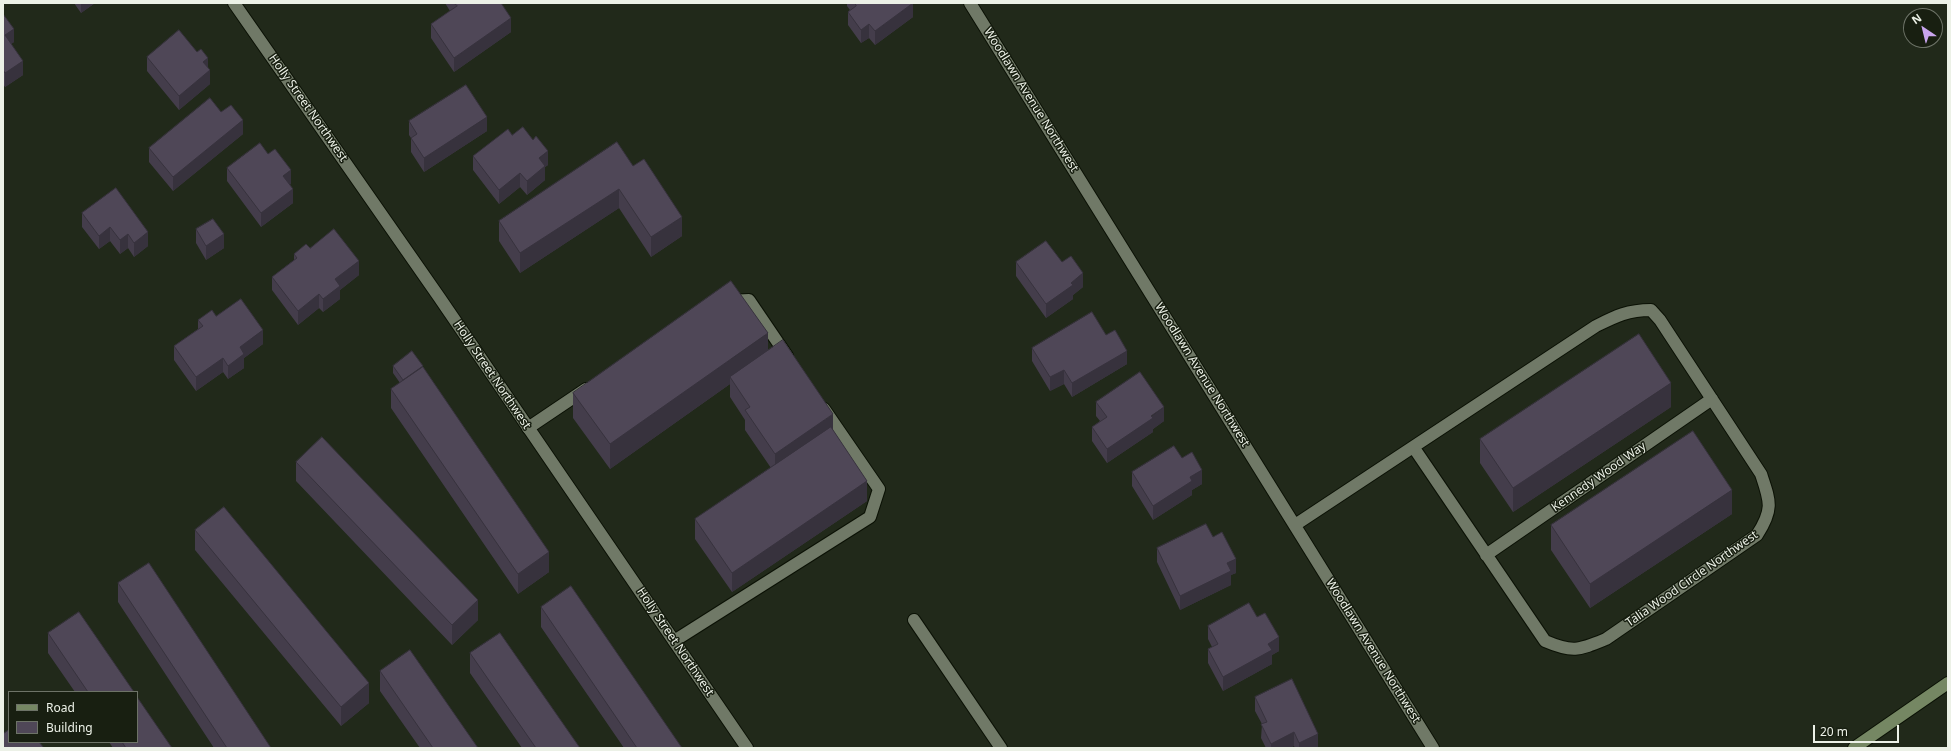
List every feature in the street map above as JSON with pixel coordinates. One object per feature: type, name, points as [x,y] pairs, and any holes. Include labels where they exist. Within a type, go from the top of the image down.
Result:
[{"type":"main road","points":[[1854,748],[1948,683]]},
{"type":"street","name":"Holly Street Northwest","points":[[234,3],[747,748]]},
{"type":"street","name":"Woodlawn Avenue Northwest","points":[[970,3],[1433,748]]},
{"type":"street","points":[[717,301],[749,300],[794,365]]},
{"type":"street","name":"Talia Wood Circle Northwest","points":[[1295,526],[1596,326],[1622,313],[1636,310],[1651,310],[1660,320],[1760,474],[1767,494],[1769,511],[1758,535],[1606,638],[1584,648],[1564,650],[1545,641],[1414,448]]},
{"type":"street","points":[[528,428],[594,384]]},
{"type":"street","points":[[674,642],[870,518],[879,489],[816,398]]},
{"type":"street","name":"Kennedy Wood Way","points":[[1486,555],[1712,399]]},
{"type":"street","points":[[914,620],[1001,748]]},
{"type":"building","points":[[454,3],[501,3],[511,18],[454,58],[431,24],[457,6]]},
{"type":"building","points":[[855,3],[913,3],[875,31],[869,24],[861,30],[848,12],[856,6]]},
{"type":"building","points":[[3,14],[14,29],[5,35],[23,61],[5,73],[3,70]]},
{"type":"building","points":[[179,30],[197,52],[201,49],[208,58],[203,62],[210,70],[179,96],[147,57]]},
{"type":"building","points":[[466,85],[487,117],[424,158],[411,138],[417,134],[409,121]]},
{"type":"building","points":[[210,98],[221,112],[231,105],[243,120],[173,177],[149,148]]},
{"type":"building","points":[[523,127],[533,140],[536,136],[548,151],[539,158],[545,166],[527,181],[520,173],[499,190],[473,156],[508,129],[512,135]]},
{"type":"building","points":[[617,142],[633,166],[644,159],[682,217],[651,237],[619,189],[520,253],[499,221]]},
{"type":"building","points":[[260,143],[268,154],[275,149],[291,170],[283,176],[293,189],[261,213],[227,168]]},
{"type":"building","points":[[116,188],[148,232],[134,243],[128,234],[120,240],[110,227],[99,236],[82,213]]},
{"type":"building","points":[[213,219],[224,234],[206,246],[196,229]]},
{"type":"building","points":[[334,229],[359,261],[335,279],[340,286],[323,299],[319,294],[298,311],[272,277],[297,258],[294,254],[306,244],[310,248]]},
{"type":"building","points":[[1046,241],[1062,262],[1071,256],[1083,273],[1071,283],[1073,285],[1046,304],[1016,262]]},
{"type":"building","points":[[731,281],[768,333],[610,444],[573,393]]},
{"type":"building","points":[[241,299],[263,330],[240,347],[244,354],[228,366],[223,358],[196,377],[174,346],[203,326],[198,320],[212,310],[216,316]]},
{"type":"building","points":[[1092,312],[1106,335],[1115,330],[1127,351],[1072,383],[1064,370],[1050,377],[1032,348]]},
{"type":"building","points":[[1639,334],[1671,383],[1513,488],[1480,439]]},
{"type":"building","points":[[783,340],[833,414],[775,454],[745,410],[750,407],[730,377]]},
{"type":"building","points":[[412,351],[423,366],[403,380],[393,366]]},
{"type":"building","points":[[423,367],[549,552],[518,574],[391,389]]},
{"type":"building","points":[[1140,372],[1164,407],[1151,416],[1153,418],[1107,449],[1092,427],[1107,417],[1096,402]]},
{"type":"building","points":[[831,427],[867,481],[732,573],[695,519]]},
{"type":"building","points":[[1693,431],[1732,490],[1590,584],[1551,525]]},
{"type":"building","points":[[322,437],[478,600],[452,625],[296,462]]},
{"type":"building","points":[[1174,446],[1182,458],[1192,452],[1202,470],[1190,477],[1192,481],[1153,506],[1132,472]]},
{"type":"building","points":[[224,507],[369,683],[341,707],[195,530]]},
{"type":"building","points":[[1206,524],[1213,537],[1222,532],[1236,559],[1227,563],[1231,571],[1180,596],[1157,548]]},
{"type":"building","points":[[149,563],[271,748],[227,748],[118,583]]},
{"type":"building","points":[[571,586],[682,748],[637,748],[541,607]]},
{"type":"building","points":[[1249,603],[1257,617],[1265,613],[1279,637],[1268,644],[1272,650],[1223,677],[1208,649],[1218,644],[1208,626]]},
{"type":"building","points":[[79,612],[133,691],[87,691],[48,633]]},
{"type":"building","points":[[500,633],[580,748],[536,748],[470,653]]},
{"type":"building","points":[[410,650],[478,748],[433,748],[380,671]]},
{"type":"building","points":[[1292,679],[1318,734],[1299,743],[1294,732],[1271,744],[1261,724],[1267,722],[1255,697]]},
{"type":"building","points":[[138,698],[172,748],[126,748],[123,743],[138,743]]},
{"type":"building","points":[[8,731],[8,743],[40,743],[44,748],[3,748],[3,734]]}]
